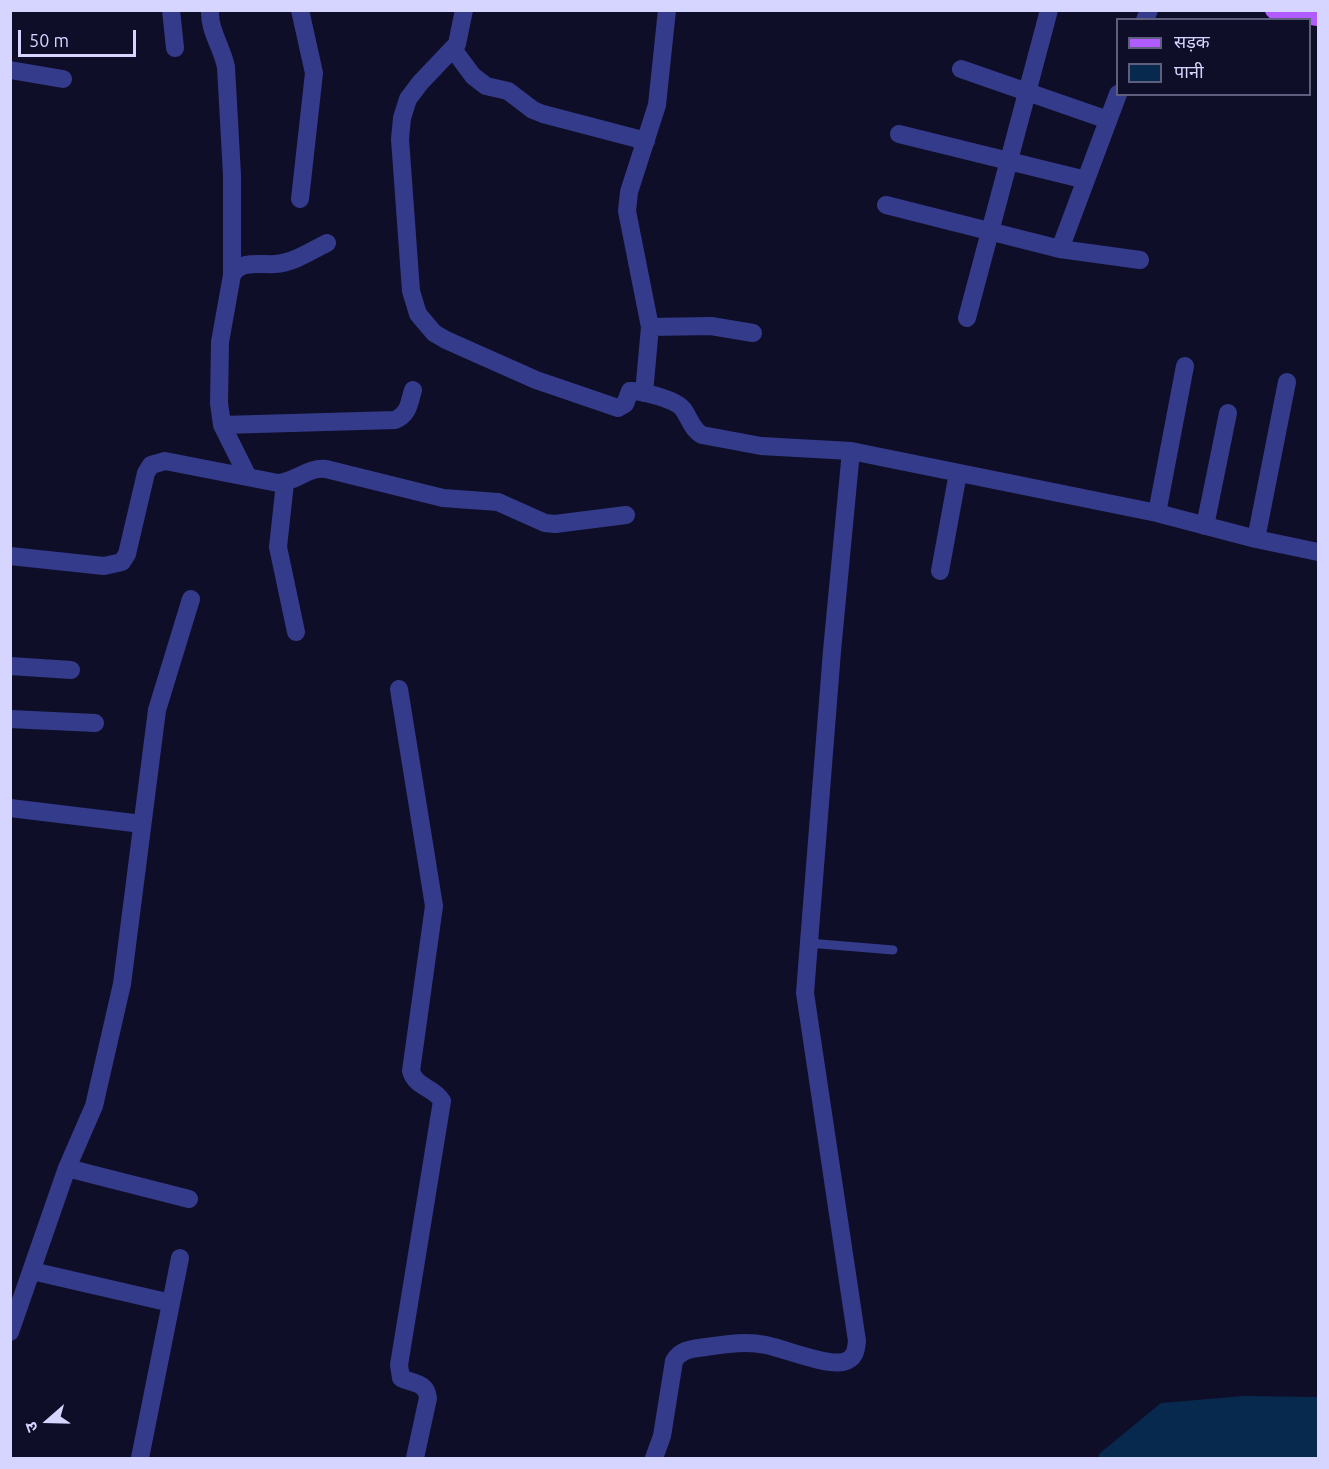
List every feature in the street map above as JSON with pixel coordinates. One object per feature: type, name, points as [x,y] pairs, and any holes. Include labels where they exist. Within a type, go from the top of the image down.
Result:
[{"type":"main road","points":[[1274,10],[1318,17]]},
{"type":"street","points":[[171,10],[175,48]]},
{"type":"street","points":[[210,10],[210,24],[226,67],[232,175],[232,275],[220,342],[219,403],[222,425],[248,477]]},
{"type":"street","points":[[300,10],[314,73],[300,199]]},
{"type":"street","points":[[464,10],[457,44],[408,99],[402,118],[400,139],[411,291],[418,314],[434,333],[536,380],[618,408],[626,404],[630,391],[678,404],[695,430],[702,435],[762,446],[851,451],[1157,513],[1256,539],[1318,552]]},
{"type":"street","points":[[644,393],[650,327],[627,211],[629,192],[657,105],[667,10]]},
{"type":"street","points":[[968,318],[1049,10]]},
{"type":"street","points":[[453,49],[473,76],[486,86],[508,91],[533,110],[646,141]]},
{"type":"street","points":[[961,69],[1108,120]]},
{"type":"street","points":[[10,70],[63,79]]},
{"type":"street","points":[[1060,249],[1117,96]]},
{"type":"street","points":[[899,134],[1086,180]]},
{"type":"street","points":[[886,205],[1060,249],[1140,260]]},
{"type":"street","points":[[232,275],[243,265],[285,262],[327,243]]},
{"type":"street","points":[[650,327],[711,326],[753,333]]},
{"type":"street","points":[[1157,513],[1185,366]]},
{"type":"street","points":[[1256,539],[1287,382]]},
{"type":"street","points":[[222,425],[395,420],[407,411],[413,390]]},
{"type":"street","points":[[1205,526],[1227,414]]},
{"type":"street","points":[[654,1458],[662,1436],[674,1361],[678,1354],[688,1350],[746,1342],[829,1362],[851,1359],[856,1352],[857,1341],[805,993],[832,651],[851,451]]},
{"type":"street","points":[[10,556],[104,566],[122,562],[127,554],[146,473],[150,465],[165,461],[285,483],[310,470],[326,469],[443,498],[498,502],[546,523],[555,524],[626,515]]},
{"type":"street","points":[[940,572],[958,473]]},
{"type":"street","points":[[285,483],[278,547],[296,632]]},
{"type":"street","points":[[10,1332],[67,1167],[94,1106],[122,984],[157,710],[191,599]]},
{"type":"street","points":[[10,666],[71,670]]},
{"type":"street","points":[[399,689],[434,906],[411,1071],[419,1085],[438,1093],[442,1101],[399,1365],[401,1378],[421,1384],[427,1389],[428,1398],[415,1458]]},
{"type":"street","points":[[10,719],[95,723]]},
{"type":"street","points":[[10,808],[142,824]]},
{"type":"street","points":[[67,1167],[189,1199]]},
{"type":"street","points":[[140,1458],[180,1258]]},
{"type":"street","points":[[32,1271],[171,1303]]},
{"type":"lane","points":[[808,942],[893,950]]},
{"type":"water","points":[[1244,1396],[1318,1397],[1318,1458],[1099,1458],[1099,1454],[1161,1403]]}]
